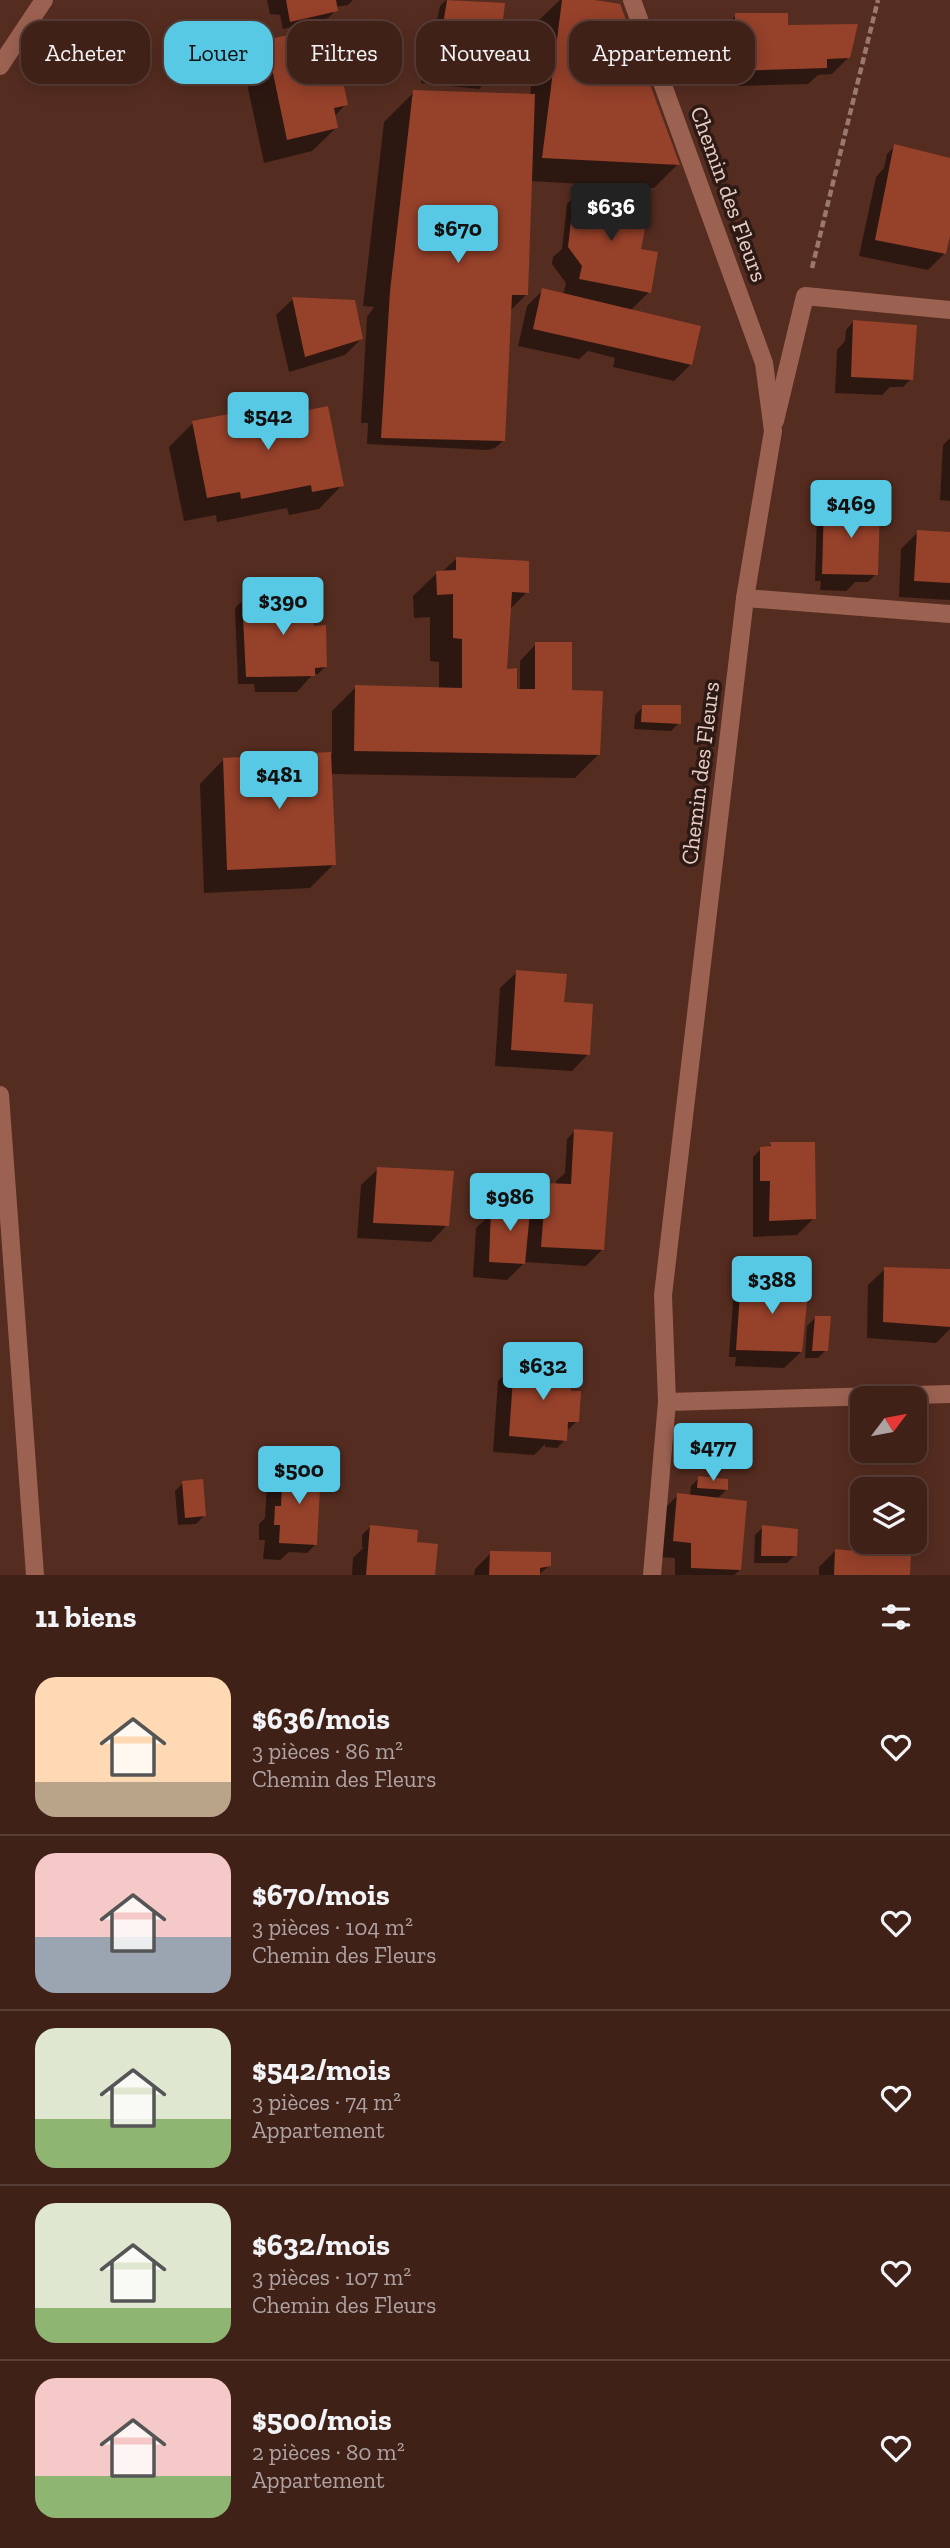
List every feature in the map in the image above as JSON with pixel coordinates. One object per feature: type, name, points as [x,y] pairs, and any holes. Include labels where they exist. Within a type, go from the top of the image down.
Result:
[{"type":"street","points":[[0,66],[44,0]]},
{"type":"street","name":"Chemin des Fleurs","points":[[632,0],[764,362],[773,431],[745,598],[663,1295],[667,1402],[652,1575]]},
{"type":"street","points":[[773,431],[805,296],[950,310]]},
{"type":"street","points":[[745,598],[950,614]]},
{"type":"street","points":[[0,1095],[35,1575]]},
{"type":"street","points":[[667,1402],[950,1394]]},
{"type":"path","points":[[805,296],[878,0]]},
{"type":"building","points":[[286,0],[336,0],[338,11],[290,21]]},
{"type":"building","points":[[447,0],[505,3],[503,21],[444,21]]},
{"type":"building","points":[[562,0],[595,0],[620,4],[626,21],[569,21],[569,84],[650,84],[680,165],[542,158],[551,84],[555,84],[555,55]]},
{"type":"building","points":[[735,13],[788,13],[788,25],[858,24],[850,58],[827,59],[827,68],[755,70],[755,21],[735,21]]},
{"type":"building","points":[[287,35],[287,84],[350,84],[344,86],[348,105],[334,108],[338,128],[287,140],[273,73],[273,38]]},
{"type":"building","points":[[413,90],[535,94],[528,295],[512,295],[505,441],[381,438],[390,291]]},
{"type":"building","points":[[894,144],[950,158],[950,236],[946,254],[875,240]]},
{"type":"building","points":[[574,194],[648,203],[637,217],[645,229],[641,249],[658,252],[651,293],[579,279],[582,266],[568,247]]},
{"type":"building","points":[[542,288],[701,326],[692,365],[533,329]]},
{"type":"building","points":[[292,297],[355,300],[363,339],[305,357]]},
{"type":"building","points":[[853,320],[917,325],[913,380],[851,377]]},
{"type":"building","points":[[271,406],[274,417],[328,406],[344,486],[312,492],[311,485],[241,499],[240,492],[207,498],[192,421]]},
{"type":"building","points":[[824,504],[880,507],[878,575],[822,574]]},
{"type":"building","points":[[917,530],[950,532],[950,583],[914,581]]},
{"type":"building","points":[[456,557],[529,561],[529,593],[512,592],[507,669],[517,668],[517,689],[535,689],[535,642],[572,642],[572,690],[603,691],[600,755],[354,751],[355,685],[462,688],[462,639],[453,638],[453,594],[437,595],[436,571],[456,570]]},
{"type":"building","points":[[312,595],[314,626],[326,625],[327,667],[315,668],[315,676],[246,677],[242,598]]},
{"type":"building","points":[[642,705],[681,705],[681,724],[641,722]]},
{"type":"building","points":[[331,752],[336,865],[227,870],[223,758]]},
{"type":"building","points":[[516,970],[567,974],[564,1002],[593,1004],[590,1055],[511,1050]]},
{"type":"building","points":[[574,1129],[613,1132],[604,1250],[541,1247],[546,1183],[571,1184]]},
{"type":"building","points":[[770,1142],[815,1142],[816,1219],[769,1221],[770,1181],[760,1181],[760,1147],[771,1146]]},
{"type":"building","points":[[377,1167],[454,1171],[449,1226],[373,1223]]},
{"type":"building","points":[[504,1200],[531,1201],[525,1264],[489,1262],[491,1209],[502,1211]]},
{"type":"building","points":[[884,1267],[950,1269],[950,1327],[883,1322]]},
{"type":"building","points":[[741,1278],[809,1283],[802,1352],[736,1350]]},
{"type":"building","points":[[815,1316],[831,1316],[828,1351],[812,1351]]},
{"type":"building","points":[[514,1363],[571,1367],[571,1391],[581,1391],[579,1422],[568,1422],[567,1441],[509,1436]]},
{"type":"building","points":[[283,1467],[321,1469],[317,1545],[279,1543],[280,1525],[274,1525],[275,1506],[281,1506]]},
{"type":"building","points":[[698,1476],[728,1479],[728,1490],[697,1488]]},
{"type":"building","points":[[203,1479],[206,1516],[185,1518],[182,1481]]},
{"type":"building","points":[[677,1493],[747,1501],[741,1570],[691,1568],[691,1543],[673,1541]]},
{"type":"building","points":[[370,1525],[418,1530],[417,1542],[438,1544],[435,1575],[366,1575]]},
{"type":"building","points":[[762,1525],[798,1529],[797,1556],[761,1556]]},
{"type":"building","points":[[835,1549],[850,1550],[850,1554],[911,1554],[910,1575],[834,1575]]},
{"type":"building","points":[[490,1551],[551,1552],[551,1566],[540,1568],[540,1575],[489,1575]]}]
